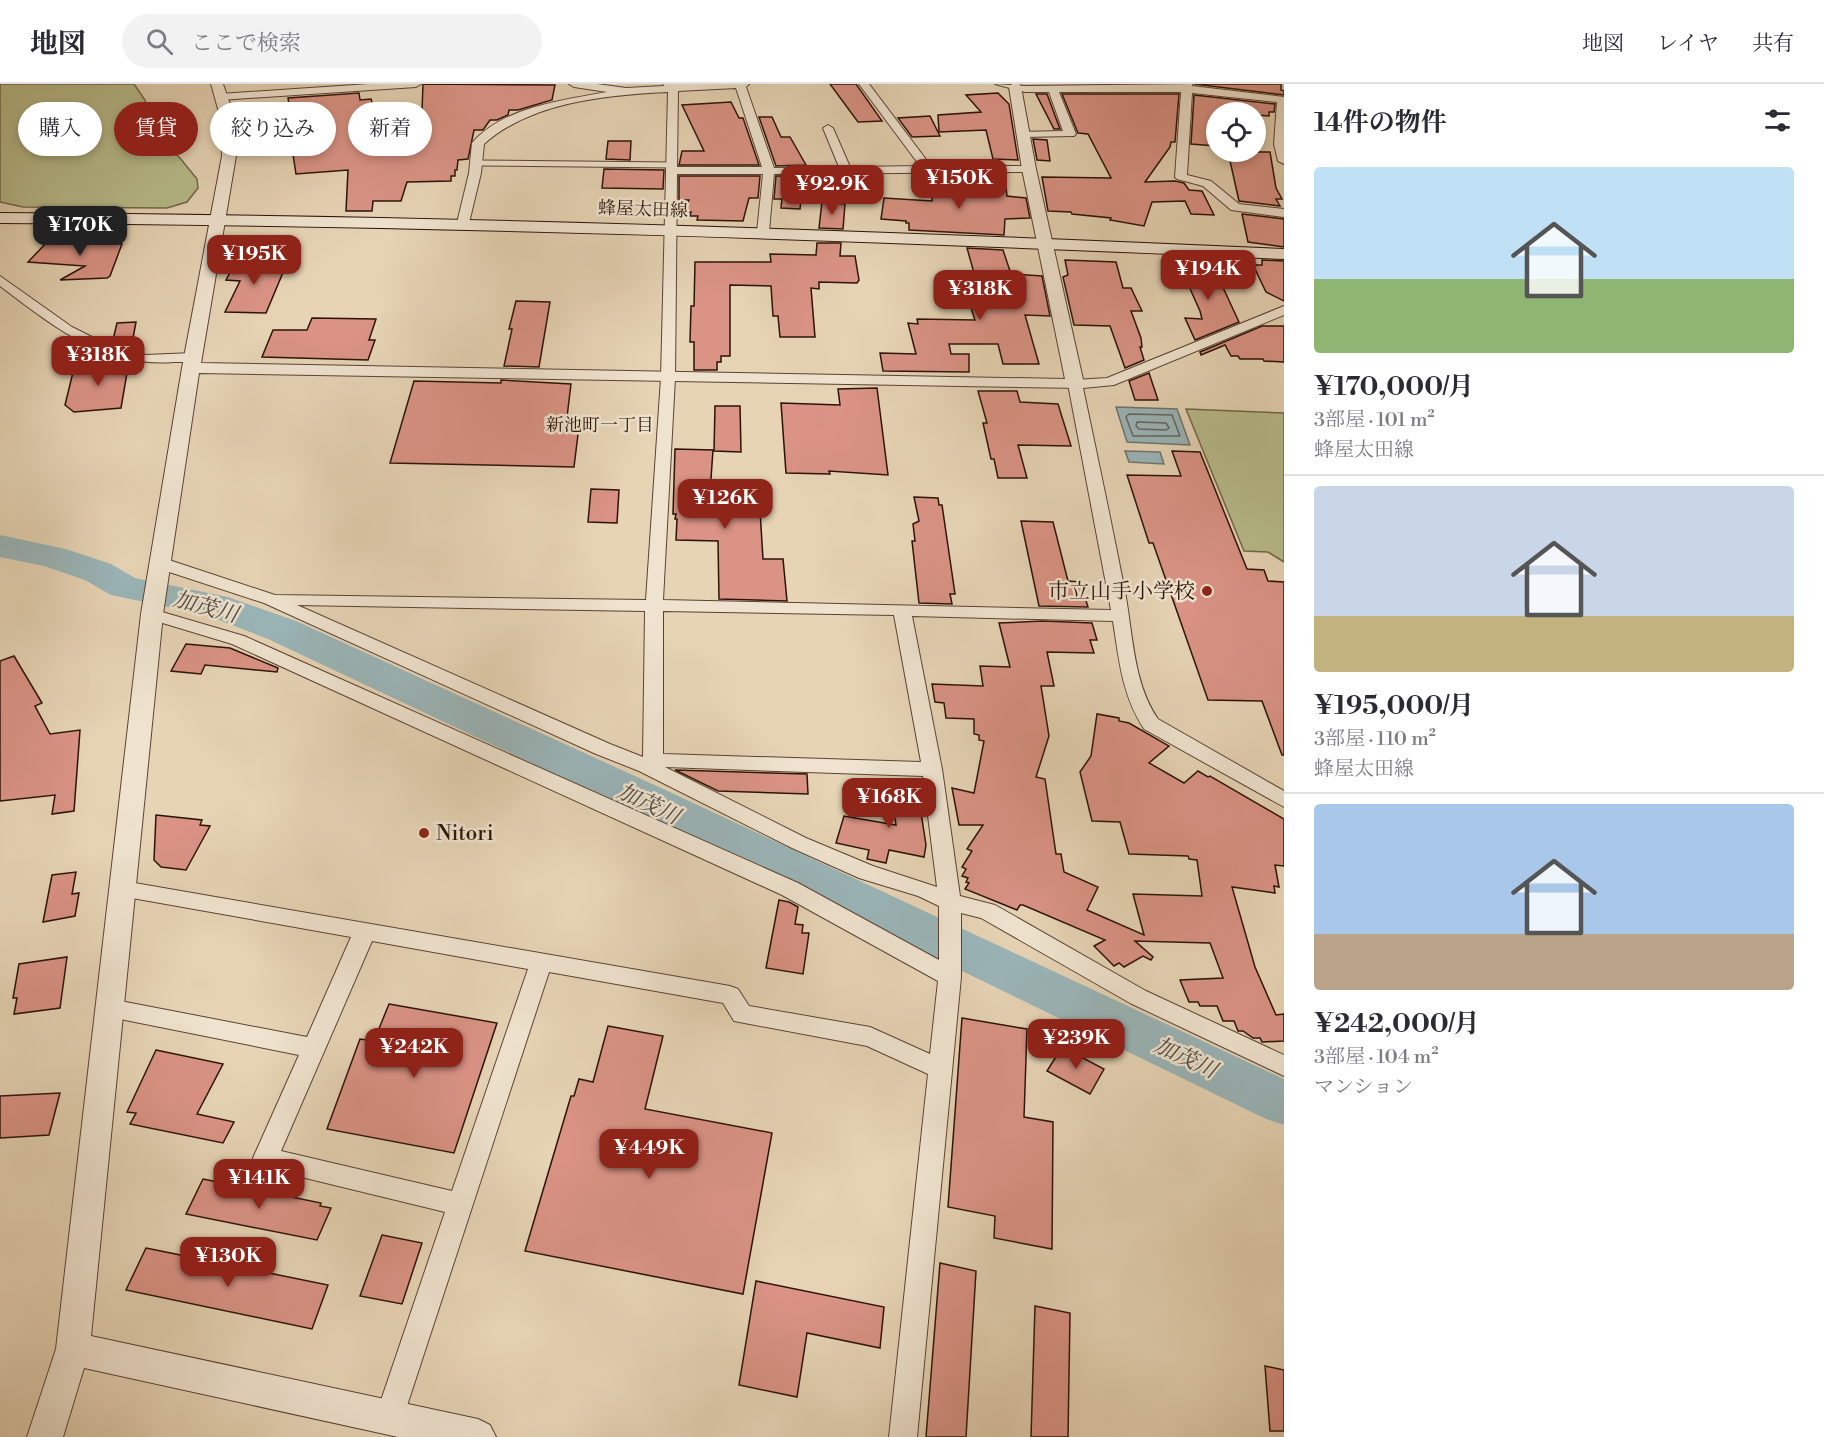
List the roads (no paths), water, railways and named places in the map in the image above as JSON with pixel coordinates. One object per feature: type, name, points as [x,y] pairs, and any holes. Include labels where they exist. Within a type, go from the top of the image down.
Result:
[{"type":"main road","name":"蜂屋太田線","points":[[0,218],[216,218],[463,223],[763,232],[1284,254]]},
{"type":"street","points":[[45,1437],[73,1349],[152,614],[216,218],[229,156],[227,116],[219,91],[416,84]]},
{"type":"street","points":[[574,84],[626,91]]},
{"type":"street","points":[[463,223],[470,188],[479,163],[478,143],[488,131],[546,110],[626,91],[742,84],[769,171],[763,232]]},
{"type":"street","points":[[864,84],[929,171]]},
{"type":"street","points":[[1000,84],[1053,89],[1186,86],[1283,100],[1284,161]]},
{"type":"street","points":[[1015,85],[1029,169],[1122,616],[1135,697],[1141,712],[1151,724],[1284,800]]},
{"type":"street","points":[[1186,86],[1181,177],[1207,183],[1235,207],[1284,213]]},
{"type":"street","points":[[649,763],[654,607],[668,378],[672,167],[671,87]]},
{"type":"street","points":[[1023,134],[1070,134],[1053,89]]},
{"type":"street","points":[[828,128],[846,171]]},
{"type":"street","points":[[672,167],[769,171],[1029,169]]},
{"type":"street","points":[[0,280],[63,329],[81,338],[147,359],[668,378],[1075,384],[1109,382],[1284,310]]},
{"type":"street","points":[[160,563],[270,599],[603,749],[649,763],[799,843],[867,872],[925,890],[950,902],[987,911],[1138,997],[1284,1066]]},
{"type":"street","points":[[270,599],[1122,616]]},
{"type":"street","points":[[902,610],[932,769],[950,902],[950,977],[903,1437]]},
{"type":"street","points":[[152,614],[238,640],[790,889],[950,977]]},
{"type":"street","points":[[649,763],[932,769]]},
{"type":"street","points":[[123,889],[730,995],[742,1014],[870,1037],[940,1069]]},
{"type":"street","points":[[364,932],[265,1158],[460,1204]]},
{"type":"street","points":[[389,1418],[541,963]]},
{"type":"street","points":[[110,1008],[314,1048]]},
{"type":"street","points":[[73,1349],[478,1437]]},
{"type":"lane","points":[[479,163],[672,167]]},
{"type":"water","points":[[1116,407],[1177,409],[1190,445],[1127,442]]},
{"type":"water","points":[[1125,451],[1160,452],[1164,464],[1129,462]]},
{"type":"waterway","name":"加茂川","points":[[0,546],[53,557],[98,572],[124,587],[215,605],[282,630],[646,799],[1284,1103]]},
{"type":"place","name":"市立山手小学校","points":[[1207,591]]},
{"type":"place","name":"Nitori","points":[[424,833]]},
{"type":"district","name":"新池町一丁目","points":[[600,425]]}]
